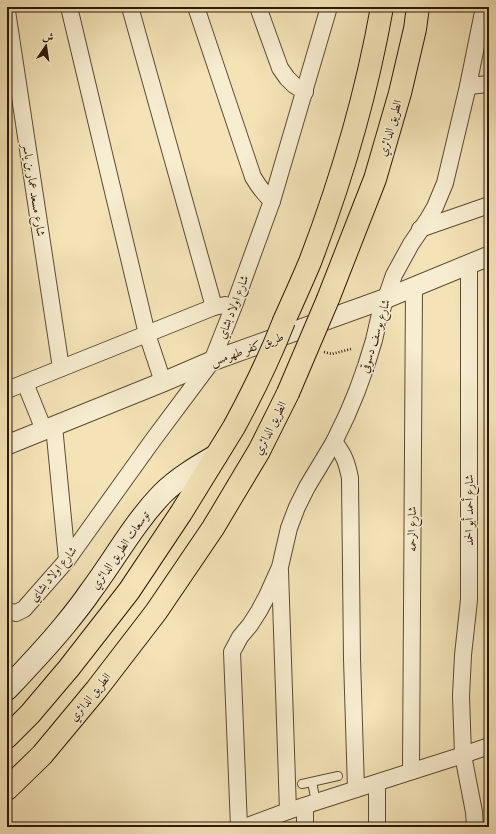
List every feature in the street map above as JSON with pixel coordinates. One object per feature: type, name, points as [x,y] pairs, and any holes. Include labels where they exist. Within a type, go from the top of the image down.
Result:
[{"type":"highway","points":[[7,737],[30,714],[70,668],[129,591],[182,513],[234,427],[263,373],[309,262],[331,203],[350,143],[366,82],[382,7]]},
{"type":"highway","name":"الطريق الدائري","points":[[7,789],[42,755],[96,690],[156,612],[213,528],[259,451],[288,393],[328,299],[375,178],[400,93],[415,29],[418,7]]},
{"type":"main road","name":"توسعات الطريق الدائري","points":[[7,690],[64,627],[150,507],[176,482],[189,472],[216,456]]},
{"type":"street","points":[[69,7],[147,334],[163,382]]},
{"type":"street","points":[[130,7],[214,307]]},
{"type":"street","points":[[196,7],[253,177],[259,188],[272,201]]},
{"type":"street","points":[[258,7],[280,68],[294,86],[304,92]]},
{"type":"street","name":"شارع اولاد بشاي","points":[[7,611],[16,612],[24,609],[67,560],[212,361],[272,201],[329,7]]},
{"type":"street","name":"شارع يوسف دسوقي","points":[[239,827],[232,652],[240,637],[259,611],[280,566],[289,528],[297,507],[307,487],[334,442],[357,391],[374,340],[379,318],[394,275],[411,244],[435,207],[445,183],[468,86],[484,7]]},
{"type":"street","name":"شارع مسعد عمار بن ياسر","points":[[7,11],[11,66],[61,368]]},
{"type":"street","points":[[468,86],[489,84]]},
{"type":"street","points":[[420,230],[489,205]]},
{"type":"street","name":"طريق كفر طهرمس","points":[[7,445],[212,361],[387,298],[489,256]]},
{"type":"street","name":"شارع أحمد أبو الحمد","points":[[469,265],[469,600],[461,696],[463,755],[474,812],[475,827]]},
{"type":"street","name":"شارع الرحمه","points":[[411,771],[414,287]]},
{"type":"street","points":[[7,390],[214,307],[235,303]]},
{"type":"street","points":[[25,383],[49,428],[67,560]]},
{"type":"street","points":[[334,442],[345,459],[350,478],[352,659],[356,789]]},
{"type":"street","points":[[280,566],[288,811]]},
{"type":"street","points":[[245,827],[288,811],[489,746]]},
{"type":"street","points":[[377,783],[377,827]]},
{"type":"street","points":[[305,827],[310,804]]},
{"type":"lane","points":[[302,784],[338,776]]},
{"type":"lane","points":[[310,804],[312,782]]},
{"type":"path","points":[[332,354],[351,349]]}]
